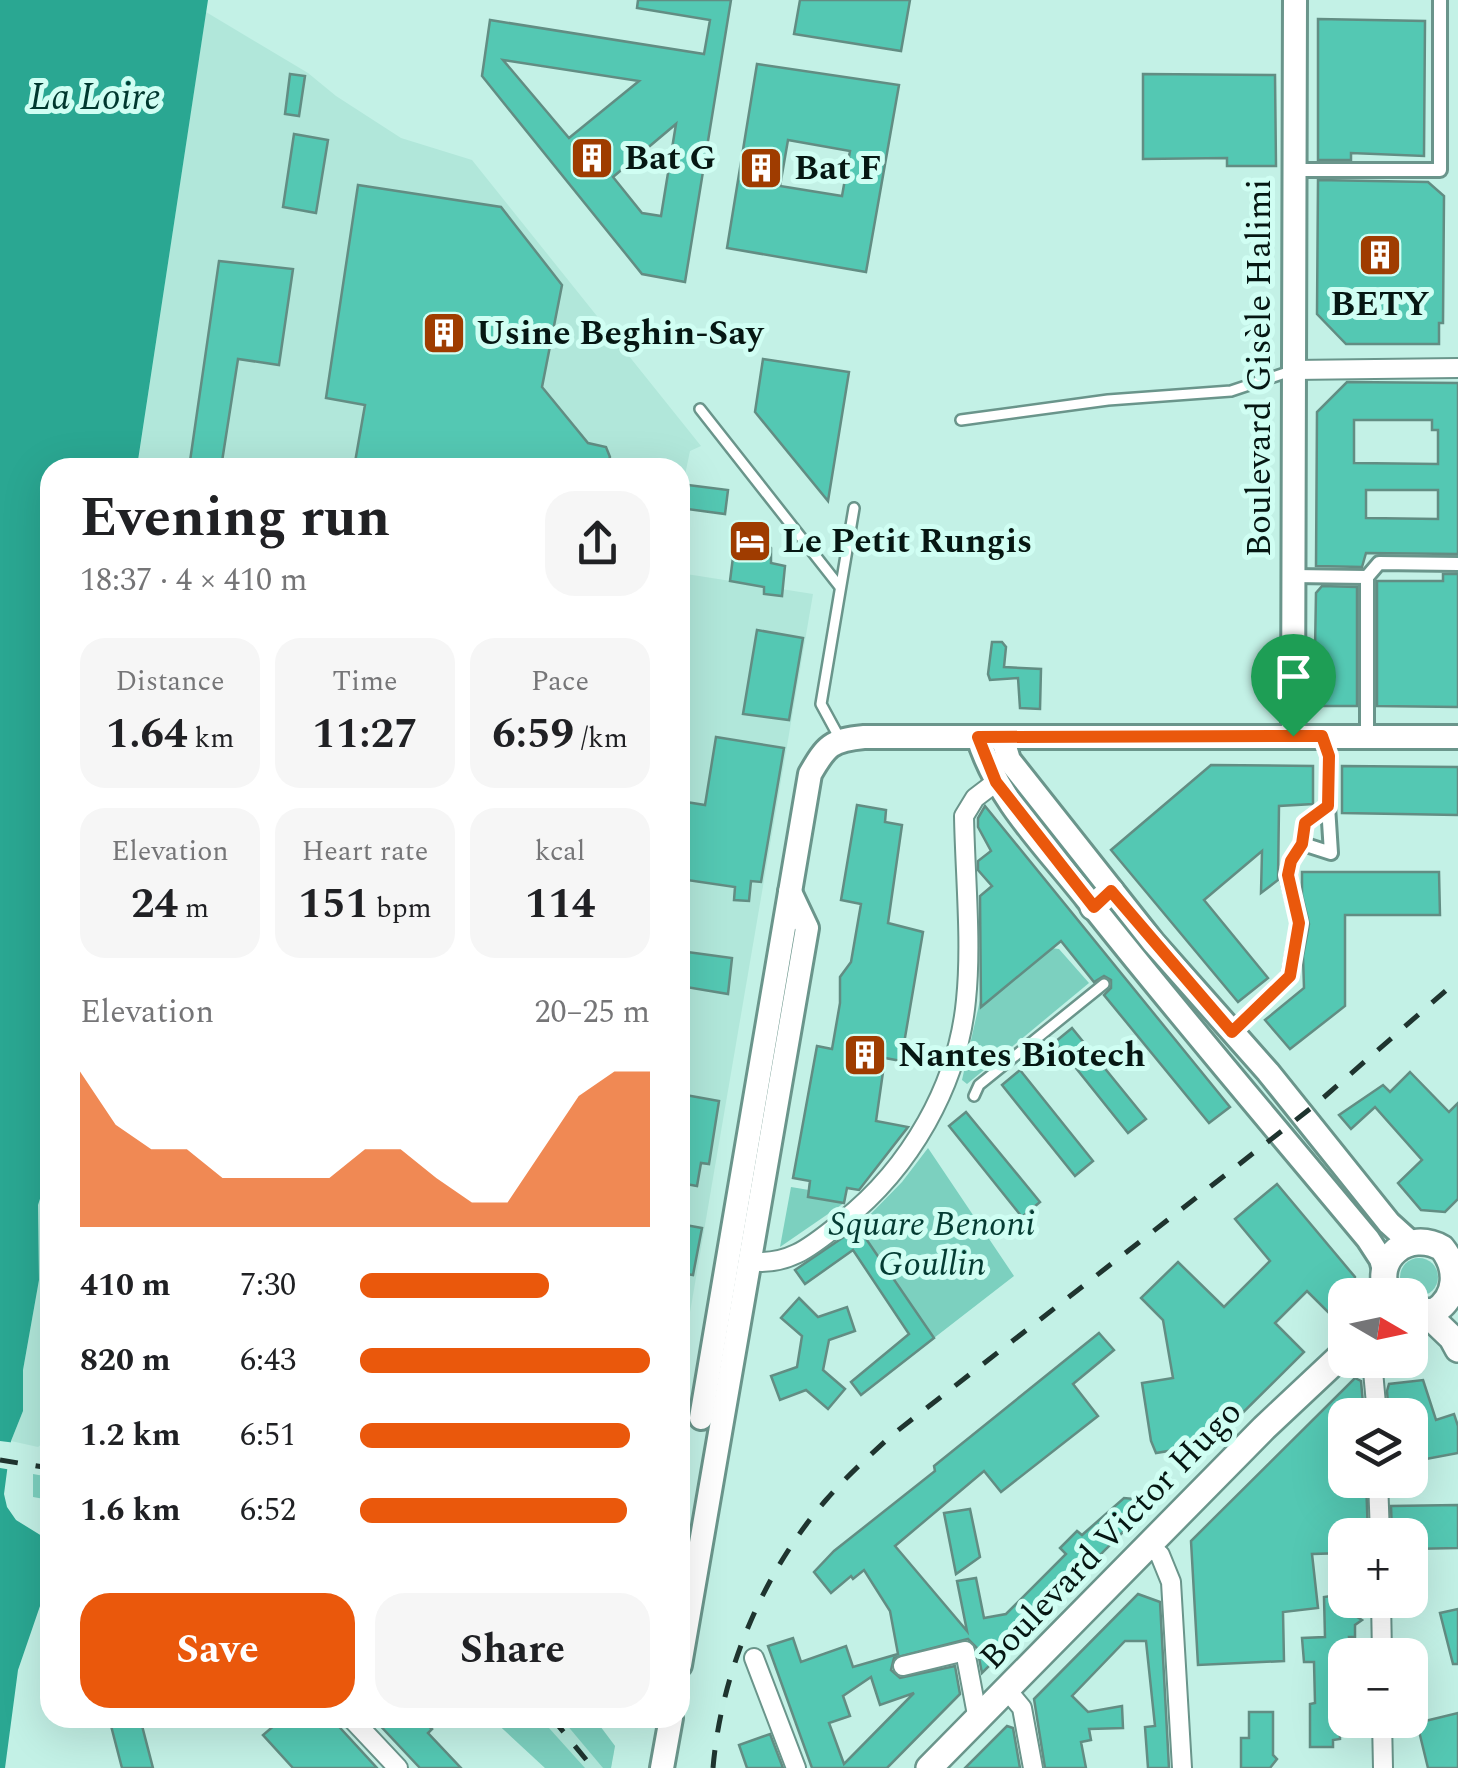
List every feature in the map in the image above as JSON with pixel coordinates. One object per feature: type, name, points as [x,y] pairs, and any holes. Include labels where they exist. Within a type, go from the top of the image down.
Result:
[{"type":"main road","points":[[1387,1278],[1396,1249],[1458,1231]]},
{"type":"main road","points":[[1420,1242],[1447,1252],[1457,1279],[1442,1306],[1428,1310]]},
{"type":"main road","points":[[1428,1320],[1452,1338],[1458,1348]]},
{"type":"main road","name":"Boulevard Victor Hugo","points":[[929,1768],[1328,1368]]},
{"type":"street","name":"Boulevard Gisèle Halimi","points":[[1293,736],[1296,0]]},
{"type":"street","points":[[1295,170],[1440,170],[1440,0]]},
{"type":"street","points":[[1294,370],[1458,368]]},
{"type":"street","points":[[1367,736],[1367,577],[1379,563],[1458,564]]},
{"type":"street","points":[[1293,576],[1367,577]]},
{"type":"street","points":[[1302,844],[1331,853],[1329,756],[1322,736]]},
{"type":"street","points":[[720,1421],[790,892],[810,774],[822,751],[840,739],[864,737],[1458,737]]},
{"type":"street","points":[[990,737],[996,782],[1102,899],[1232,1032],[1389,1222],[1420,1242]]},
{"type":"street","points":[[990,737],[1102,899],[1128,966],[1368,1239],[1381,1259],[1383,1278]]},
{"type":"street","points":[[749,1262],[775,1264],[836,1226],[887,1179],[928,1120],[953,1062],[966,1001],[964,816],[976,798],[996,782]]},
{"type":"street","points":[[1232,1032],[1290,976],[1299,923],[1288,875],[1291,861],[1302,844],[1305,823],[1328,806]]},
{"type":"street","points":[[690,1604],[807,928],[790,892]]},
{"type":"street","points":[[1150,1546],[1160,1555],[1171,1582],[1182,1768]]},
{"type":"street","points":[[903,1666],[965,1650],[978,1720]]},
{"type":"street","points":[[754,1658],[796,1768]]},
{"type":"street","points":[[1008,1690],[1022,1708],[1033,1768]]},
{"type":"street","points":[[360,1728],[398,1768]]},
{"type":"street","points":[[662,1768],[669,1728]]},
{"type":"street","points":[[1382,1738],[1382,1768]]},
{"type":"lane","points":[[961,420],[1108,400],[1231,391],[1294,370]]},
{"type":"lane","points":[[700,409],[840,587]]},
{"type":"lane","points":[[840,739],[821,704],[854,508]]},
{"type":"lane","points":[[974,1096],[979,1085],[1104,984]]},
{"type":"shaded area","points":[[206,12],[308,73],[401,138],[472,160],[701,446],[690,451],[689,458],[139,458]]},
{"type":"shaded area","points":[[690,575],[813,594],[690,1313]]},
{"type":"shaded area","points":[[40,1199],[38,1447],[11,1441],[23,1411],[23,1370],[39,1280]]},
{"type":"shaded area","points":[[502,1728],[602,1728],[615,1746],[611,1768],[545,1768]]},
{"type":"green space","points":[[1051,948],[1059,949],[1089,983],[967,1084],[962,1080],[981,996]]},
{"type":"green space","name":"Square Benoni Goullin","points":[[928,1148],[1014,1276],[934,1338],[858,1227],[902,1182]]},
{"type":"green space","points":[[791,1187],[809,1190],[808,1197],[844,1203],[780,1247]]},
{"type":"green space","points":[[1419,1258],[1436,1270],[1436,1284],[1428,1293],[1428,1278],[1400,1277],[1406,1264]]},
{"type":"green space","points":[[33,1474],[40,1475],[40,1498],[33,1497]]},
{"type":"green space","points":[[502,1728],[549,1728],[585,1768],[545,1768]]},
{"type":"green space","points":[[569,1728],[602,1728],[615,1746],[611,1768],[603,1768]]},
{"type":"water","name":"La Loire","points":[[0,0],[208,0],[138,458],[40,458],[39,1280],[23,1370],[23,1411],[11,1441],[4,1494],[16,1520],[40,1535],[40,1606],[18,1670],[5,1768],[0,1768]]},
{"type":"pier","points":[[0,1441],[16,1443],[12,1470],[0,1468]]},
{"type":"building","name":"Bat G","points":[[638,0],[731,0],[685,282],[642,274],[482,76],[490,20],[704,54],[710,20],[637,8]],"holes":[[[503,60],[639,81],[569,138]],[[676,124],[661,216],[642,213],[613,177]]]},
{"type":"building","points":[[800,0],[910,0],[901,51],[794,34]]},
{"type":"building","points":[[1318,19],[1425,21],[1424,156],[1351,153],[1351,160],[1318,160]]},
{"type":"building","name":"Bat F","points":[[757,64],[899,85],[866,272],[727,248]],"holes":[[[788,140],[850,151],[842,196],[780,186]]]},
{"type":"building","points":[[290,74],[305,76],[299,116],[285,114]]},
{"type":"building","points":[[1143,74],[1275,75],[1276,166],[1227,166],[1227,158],[1143,159]]},
{"type":"building","points":[[294,134],[328,140],[316,213],[283,207]]},
{"type":"building","name":"BETY","points":[[1318,180],[1428,182],[1444,196],[1443,323],[1439,323],[1439,344],[1346,344],[1317,314]]},
{"type":"building","name":"Usine Beghin-Say","points":[[358,185],[501,207],[562,285],[542,387],[588,443],[606,447],[610,457],[356,458],[365,405],[326,398]]},
{"type":"building","points":[[219,261],[293,269],[279,365],[238,359],[223,458],[190,458]]},
{"type":"building","points":[[763,359],[849,372],[828,501],[755,412]]},
{"type":"building","points":[[1347,382],[1458,383],[1458,554],[1366,553],[1362,567],[1316,566],[1317,412]],"holes":[[[1354,420],[1432,420],[1432,430],[1438,430],[1438,464],[1354,463]],[[1366,490],[1438,490],[1438,519],[1366,518]]]},
{"type":"building","points":[[690,485],[728,490],[725,514],[690,509]]},
{"type":"building","points":[[736,533],[758,535],[771,548],[771,563],[785,566],[782,596],[764,594],[764,587],[730,581]]},
{"type":"building","points":[[1443,574],[1458,574],[1458,707],[1377,706],[1377,581],[1443,581]]},
{"type":"building","points":[[1322,586],[1357,587],[1357,706],[1314,706],[1316,593]]},
{"type":"building","points":[[757,630],[803,638],[789,720],[743,714]]},
{"type":"building","points":[[992,642],[1002,642],[1006,647],[1004,667],[1041,669],[1040,709],[1020,708],[1018,678],[990,680]]},
{"type":"building","points":[[716,737],[784,748],[761,882],[751,881],[749,901],[734,900],[735,887],[690,880],[690,803],[705,805]]},
{"type":"building","points":[[1211,765],[1313,766],[1313,804],[1279,806],[1278,880],[1261,893],[1262,851],[1204,900],[1268,978],[1238,1002],[1111,850]]},
{"type":"building","points":[[1342,766],[1458,767],[1458,815],[1342,813]]},
{"type":"building","name":"Nantes Biotech","points":[[857,805],[886,810],[885,822],[902,825],[888,923],[923,932],[901,1061],[885,1058],[876,1121],[908,1127],[859,1190],[847,1188],[844,1203],[808,1197],[810,1181],[793,1178],[817,1046],[832,1049],[840,977],[851,962],[861,904],[841,900]]},
{"type":"building","points":[[985,806],[1230,1107],[1209,1123],[1104,995],[1111,988],[1111,980],[1104,976],[1094,982],[1061,941],[981,1007],[980,896],[992,886],[978,870],[978,861],[991,851],[978,827]]},
{"type":"building","points":[[1302,872],[1439,872],[1440,915],[1345,915],[1345,1006],[1290,1049],[1265,1020],[1304,988],[1303,956],[1309,924],[1302,895]]},
{"type":"building","points":[[690,952],[732,958],[728,994],[690,988]]},
{"type":"building","points":[[1072,1028],[1146,1119],[1128,1133],[1055,1042]]},
{"type":"building","points":[[1020,1070],[1093,1161],[1075,1176],[1002,1085]]},
{"type":"building","points":[[1410,1072],[1449,1112],[1458,1103],[1458,1199],[1445,1212],[1421,1210],[1398,1183],[1422,1160],[1375,1107],[1351,1129],[1339,1115],[1383,1085],[1390,1092]]},
{"type":"building","points":[[690,1096],[719,1101],[709,1164],[701,1163],[697,1186],[690,1185]]},
{"type":"building","points":[[966,1112],[1040,1202],[1022,1217],[949,1126]]},
{"type":"building","points":[[1277,1184],[1355,1278],[1328,1278],[1328,1312],[1307,1291],[1275,1323],[1304,1352],[1197,1458],[1192,1447],[1156,1453],[1142,1383],[1173,1378],[1163,1320],[1141,1298],[1178,1262],[1224,1307],[1270,1261],[1235,1219]]},
{"type":"building","points":[[690,1226],[702,1228],[693,1275],[690,1275]]},
{"type":"building","points":[[854,1230],[860,1230],[934,1338],[861,1395],[851,1382],[909,1334],[853,1250],[805,1284],[795,1270]]},
{"type":"building","points":[[799,1298],[818,1317],[847,1307],[855,1331],[829,1340],[823,1370],[845,1389],[828,1409],[806,1390],[780,1400],[771,1376],[797,1367],[802,1336],[781,1318]]},
{"type":"building","points":[[1099,1333],[1114,1350],[1073,1384],[1098,1416],[1001,1492],[984,1471],[895,1546],[967,1631],[957,1581],[976,1578],[984,1618],[1006,1614],[1066,1554],[1060,1548],[1077,1531],[1082,1535],[1124,1498],[1165,1490],[982,1673],[977,1648],[968,1639],[894,1658],[891,1670],[900,1678],[955,1666],[960,1694],[887,1768],[812,1768],[768,1646],[793,1638],[801,1662],[846,1646],[853,1667],[898,1654],[890,1611],[864,1570],[831,1593],[814,1572],[834,1551],[935,1471],[934,1466]],"holes":[[[871,1677],[880,1705],[914,1693],[844,1764],[829,1723],[850,1716],[843,1696]]]},
{"type":"building","points":[[1355,1378],[1361,1381],[1362,1398],[1335,1398]]},
{"type":"building","points":[[1423,1380],[1436,1420],[1454,1414],[1458,1453],[1428,1459],[1428,1398],[1388,1398],[1389,1384]]},
{"type":"building","points":[[1328,1405],[1328,1498],[1367,1498],[1367,1518],[1328,1518],[1328,1554],[1312,1554],[1318,1608],[1283,1612],[1284,1661],[1198,1665],[1191,1541]]},
{"type":"building","points":[[1458,1505],[1458,1548],[1428,1549],[1428,1518],[1391,1518],[1391,1506]]},
{"type":"building","points":[[970,1509],[980,1557],[956,1574],[944,1513]]},
{"type":"building","points":[[1138,1594],[1160,1602],[1169,1768],[1148,1768],[1145,1727],[1155,1726],[1146,1641],[1125,1641],[1072,1696],[1088,1712],[1122,1706],[1123,1728],[1089,1729],[1091,1740],[1081,1742],[1086,1768],[1045,1768],[1034,1699]]},
{"type":"building","points":[[1328,1596],[1328,1618],[1362,1620],[1355,1625],[1355,1637],[1328,1638],[1328,1738],[1340,1739],[1333,1740],[1333,1747],[1310,1747],[1314,1662],[1304,1662],[1302,1638],[1325,1637],[1324,1597]]},
{"type":"building","points":[[1458,1609],[1458,1664],[1453,1664],[1440,1613]]},
{"type":"building","points":[[1249,1712],[1273,1712],[1273,1755],[1277,1759],[1270,1768],[1241,1768],[1241,1738],[1249,1738]]},
{"type":"building","points":[[1458,1713],[1458,1768],[1428,1768],[1421,1738],[1428,1738],[1428,1720]]},
{"type":"building","points":[[1007,1726],[1013,1728],[1020,1768],[965,1768]]},
{"type":"building","points":[[112,1728],[143,1728],[153,1768],[122,1768]]},
{"type":"building","points":[[271,1728],[340,1728],[377,1768],[293,1768],[263,1735]]},
{"type":"building","points":[[382,1728],[431,1728],[428,1733],[461,1768],[420,1768]]},
{"type":"building","points":[[770,1734],[783,1768],[747,1768],[739,1745]]},
{"type":"railway","points":[[713,1768],[725,1696],[749,1625],[803,1528],[842,1483],[892,1435],[1315,1105],[1458,980]]},
{"type":"railway","points":[[0,1460],[40,1466]]},
{"type":"railway","points":[[560,1728],[593,1768]]},
{"type":"place","name":"Bat G","points":[[592,158]]},
{"type":"place","name":"Bat F","points":[[761,168]]},
{"type":"place","name":"BETY","points":[[1380,255]]},
{"type":"place","name":"Usine Beghin-Say","points":[[444,333]]},
{"type":"place","name":"Le Petit Rungis","points":[[750,541]]},
{"type":"place","name":"Nantes Biotech","points":[[865,1055]]},
{"type":"route","points":[[1293,736],[1322,736],[1329,756],[1328,806],[1305,823],[1302,844],[1291,861],[1288,875],[1299,923],[1290,976],[1232,1032],[1111,891],[1094,907],[996,782],[978,737],[1026,737],[1293,736]]}]
